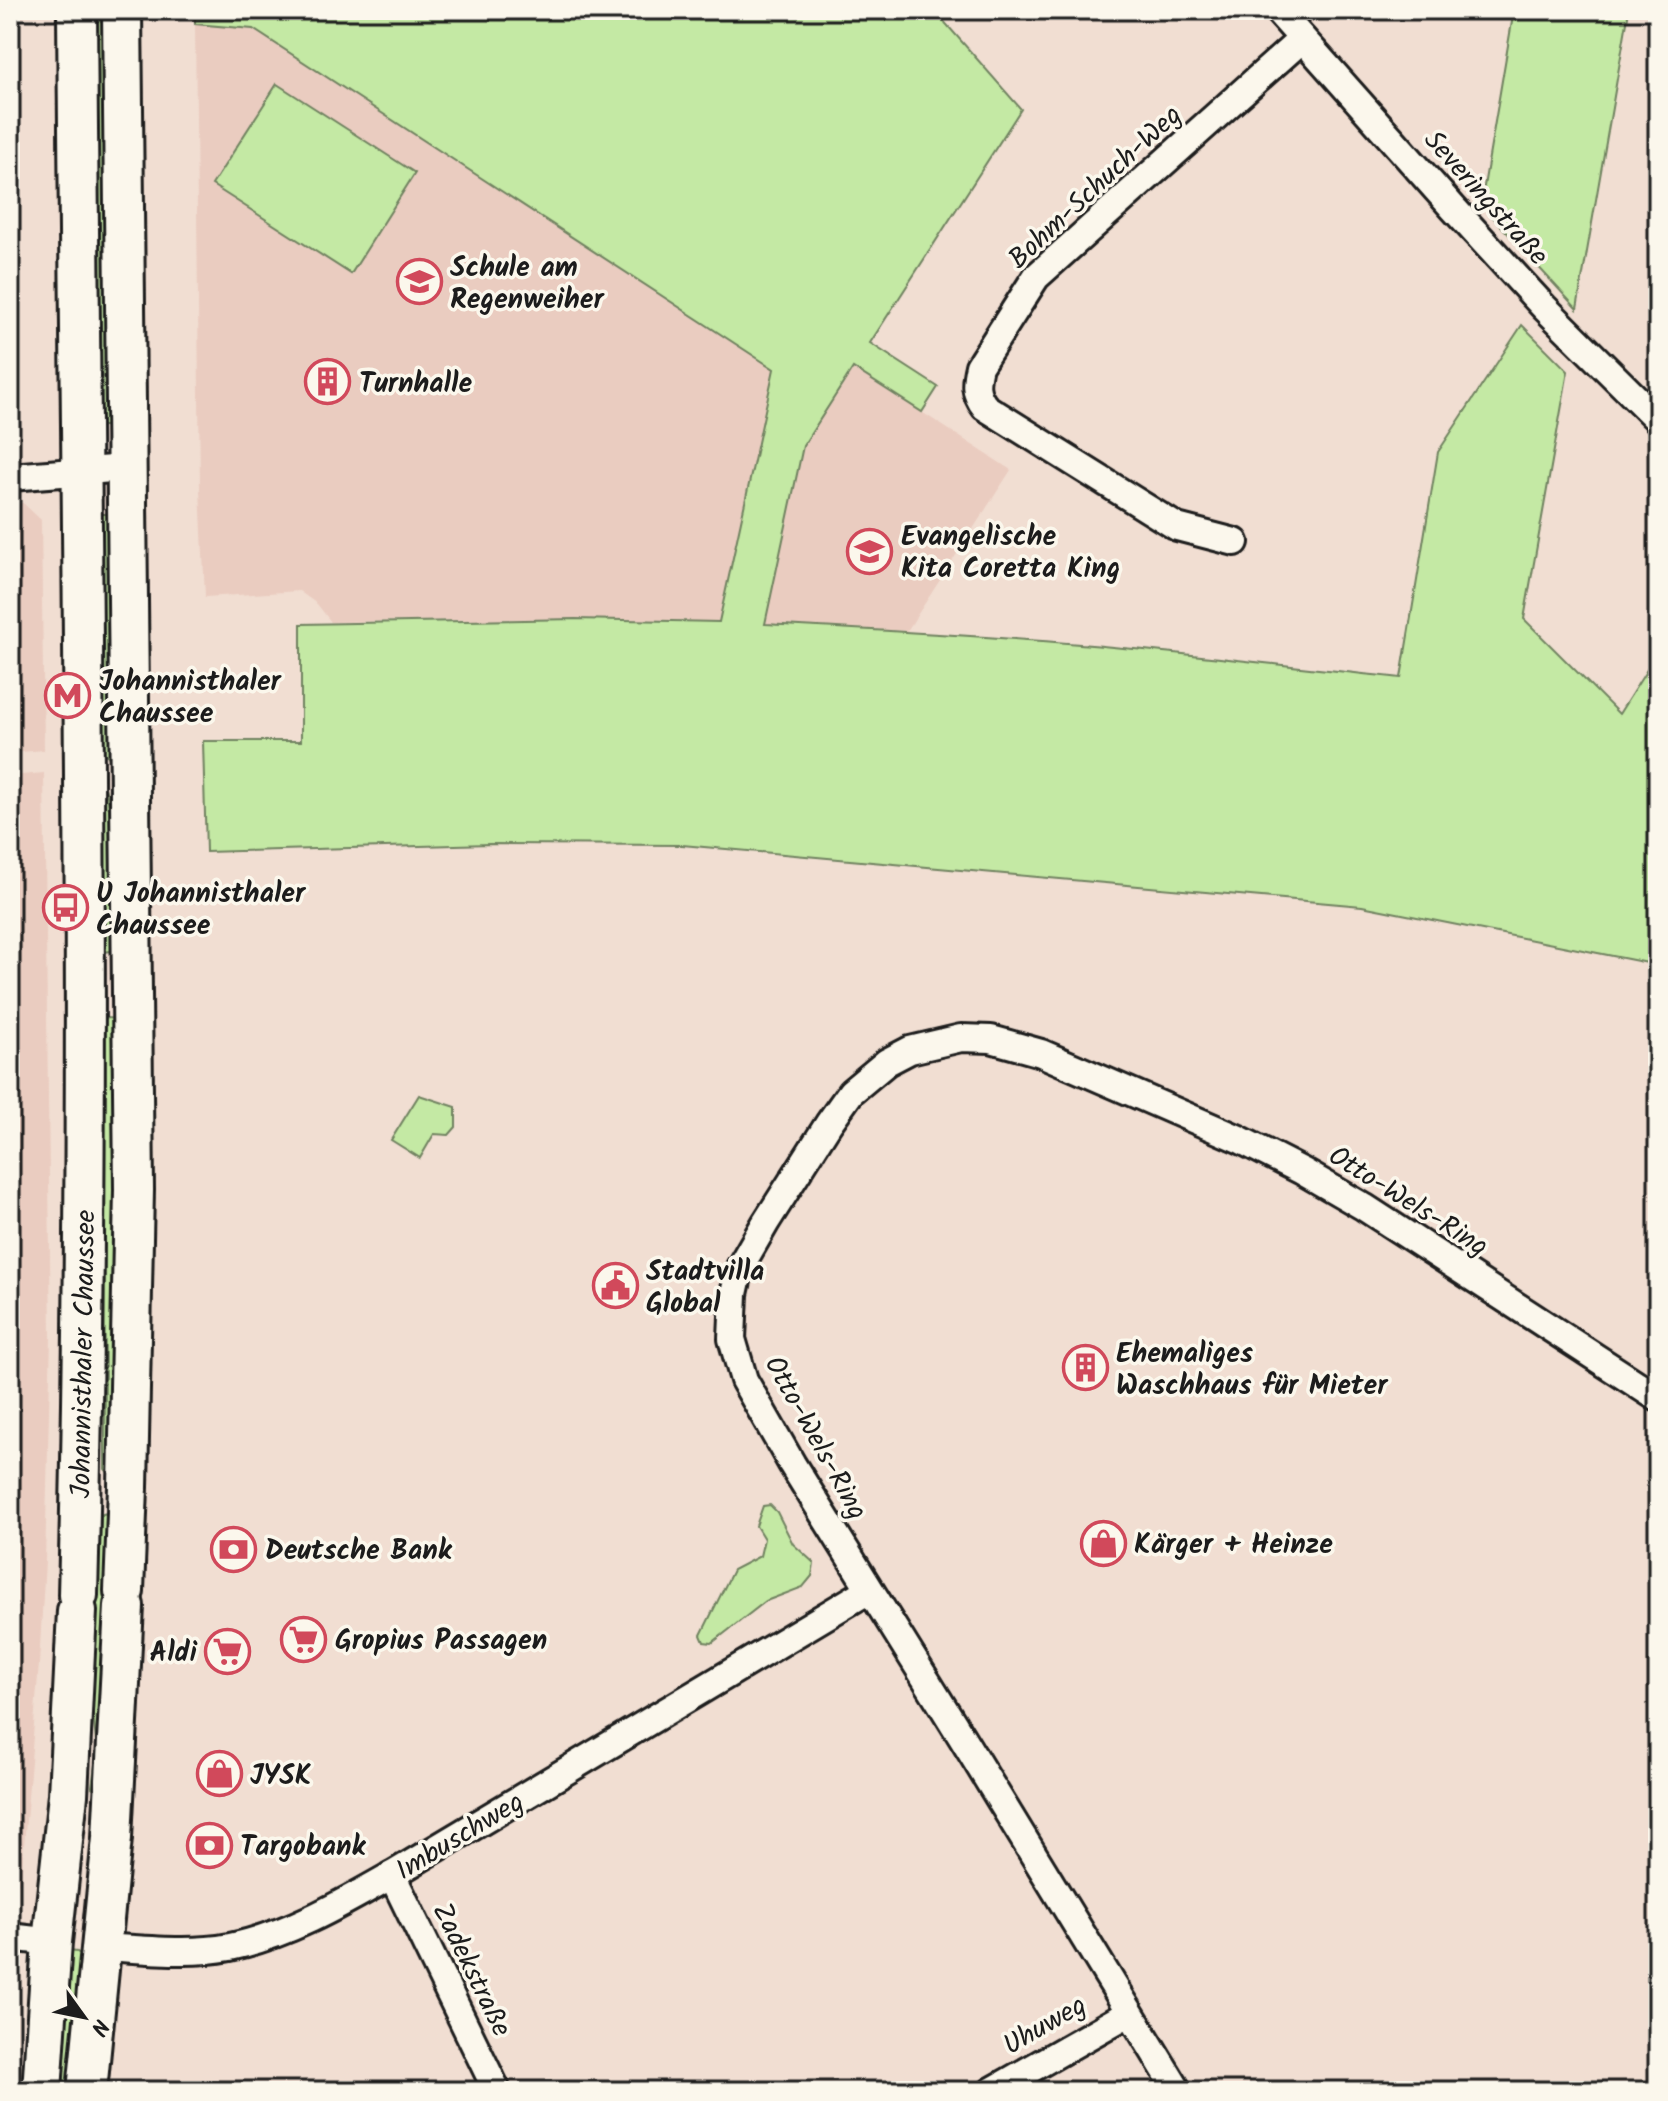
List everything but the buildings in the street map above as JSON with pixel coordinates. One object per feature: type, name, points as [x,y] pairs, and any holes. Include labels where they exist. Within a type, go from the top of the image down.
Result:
[{"type":"main road","name":"Johannisthaler Chaussee","points":[[42,2091],[52,1942],[68,1795],[78,1603],[83,1276],[84,642],[77,10]]},
{"type":"main road","name":"Johannisthaler Chaussee","points":[[87,2091],[112,1838],[131,1386],[134,1190],[122,10]]},
{"type":"main road","name":"Imbuschweg","points":[[52,1942],[101,1947]]},
{"type":"street","name":"Severingstraße","points":[[1277,10],[1544,307],[1658,420]]},
{"type":"street","name":"Bohm-Schuch-Weg","points":[[1235,542],[1177,527],[985,407],[977,398],[975,383],[979,366],[1036,277],[1302,39]]},
{"type":"street","points":[[10,477],[125,468]]},
{"type":"street","name":"Otto-Wels-Ring","points":[[1178,2091],[767,1423],[744,1380],[732,1339],[734,1294],[740,1267],[829,1123],[851,1092],[887,1062],[910,1050],[961,1038],[1015,1044],[1079,1068],[1239,1139],[1302,1171],[1364,1207],[1658,1398]]},
{"type":"street","name":"Imbuschweg","points":[[101,1947],[180,1952],[229,1947],[291,1927],[335,1908],[869,1590]]},
{"type":"street","name":"Zadekstraße","points":[[392,1875],[497,2091]]},
{"type":"street","name":"Imbuschweg","points":[[10,1937],[52,1942]]},
{"type":"street","name":"Uhuweg","points":[[992,2091],[1129,2013]]},
{"type":"shaded area","name":"Schule am Regenweiher","points":[[195,24],[253,29],[774,369],[719,622],[575,619],[331,622],[317,604],[299,591],[205,597],[200,489]]},
{"type":"shaded area","name":"Evangelische Kita Coretta King","points":[[854,368],[1011,470],[907,631],[764,624],[803,446]]},
{"type":"shaded area","points":[[23,503],[41,520],[44,750],[10,753],[10,505]]},
{"type":"shaded area","points":[[44,773],[51,1337],[45,1561],[21,1881],[10,1895],[10,776]]},
{"type":"green space","points":[[91,10],[110,10],[115,426],[96,426]]},
{"type":"green space","points":[[195,10],[934,10],[1021,109],[870,343],[938,387],[922,412],[853,368],[803,446],[765,624],[1080,644],[1401,678],[1438,452],[1522,325],[1568,371],[1524,619],[1619,714],[1648,668],[1658,674],[1658,965],[1362,906],[682,845],[490,844],[206,852],[203,741],[301,741],[301,624],[575,619],[719,622],[774,369],[253,29],[195,24]]},
{"type":"green space","points":[[1514,10],[1629,10],[1577,309],[1481,204]]},
{"type":"green space","points":[[277,84],[415,173],[351,274],[212,185]]},
{"type":"green space","points":[[97,514],[116,514],[111,762],[100,750]]},
{"type":"green space","points":[[103,784],[107,794],[111,835],[112,947],[111,951],[103,952]]},
{"type":"green space","points":[[104,1018],[122,1019],[110,1475],[105,1469]]},
{"type":"green space","points":[[419,1095],[456,1107],[456,1127],[449,1135],[434,1134],[420,1158],[391,1140]]},
{"type":"green space","points":[[770,1505],[777,1512],[793,1544],[814,1563],[812,1576],[803,1587],[766,1601],[712,1643],[704,1642],[701,1635],[733,1570],[760,1556],[764,1539],[756,1526],[763,1506]]},
{"type":"green space","points":[[107,1513],[112,1520],[97,1792],[92,1787],[97,1750],[92,1706],[101,1517]]},
{"type":"green space","points":[[69,1951],[83,1956],[75,2091],[56,2091]]},
{"type":"place","name":"Schule am Regenweiher","points":[[419,282]]},
{"type":"place","name":"Turnhalle","points":[[328,382]]},
{"type":"place","name":"Evangelische Kita Coretta King","points":[[870,551]]},
{"type":"place","name":"Johannisthaler Chaussee","points":[[68,696]]},
{"type":"place","name":"U Johannisthaler Chaussee","points":[[65,908]]},
{"type":"place","name":"Stadtvilla Global","points":[[615,1286]]},
{"type":"place","name":"Ehemaliges Waschhaus für Mieter","points":[[1085,1368]]},
{"type":"place","name":"Kärger + Heinze","points":[[1103,1543]]},
{"type":"place","name":"Deutsche Bank","points":[[234,1549]]},
{"type":"place","name":"Gropius Passagen","points":[[304,1639]]},
{"type":"place","name":"Aldi","points":[[228,1651]]},
{"type":"place","name":"JYSK","points":[[219,1774]]},
{"type":"place","name":"Targobank","points":[[209,1845]]}]
